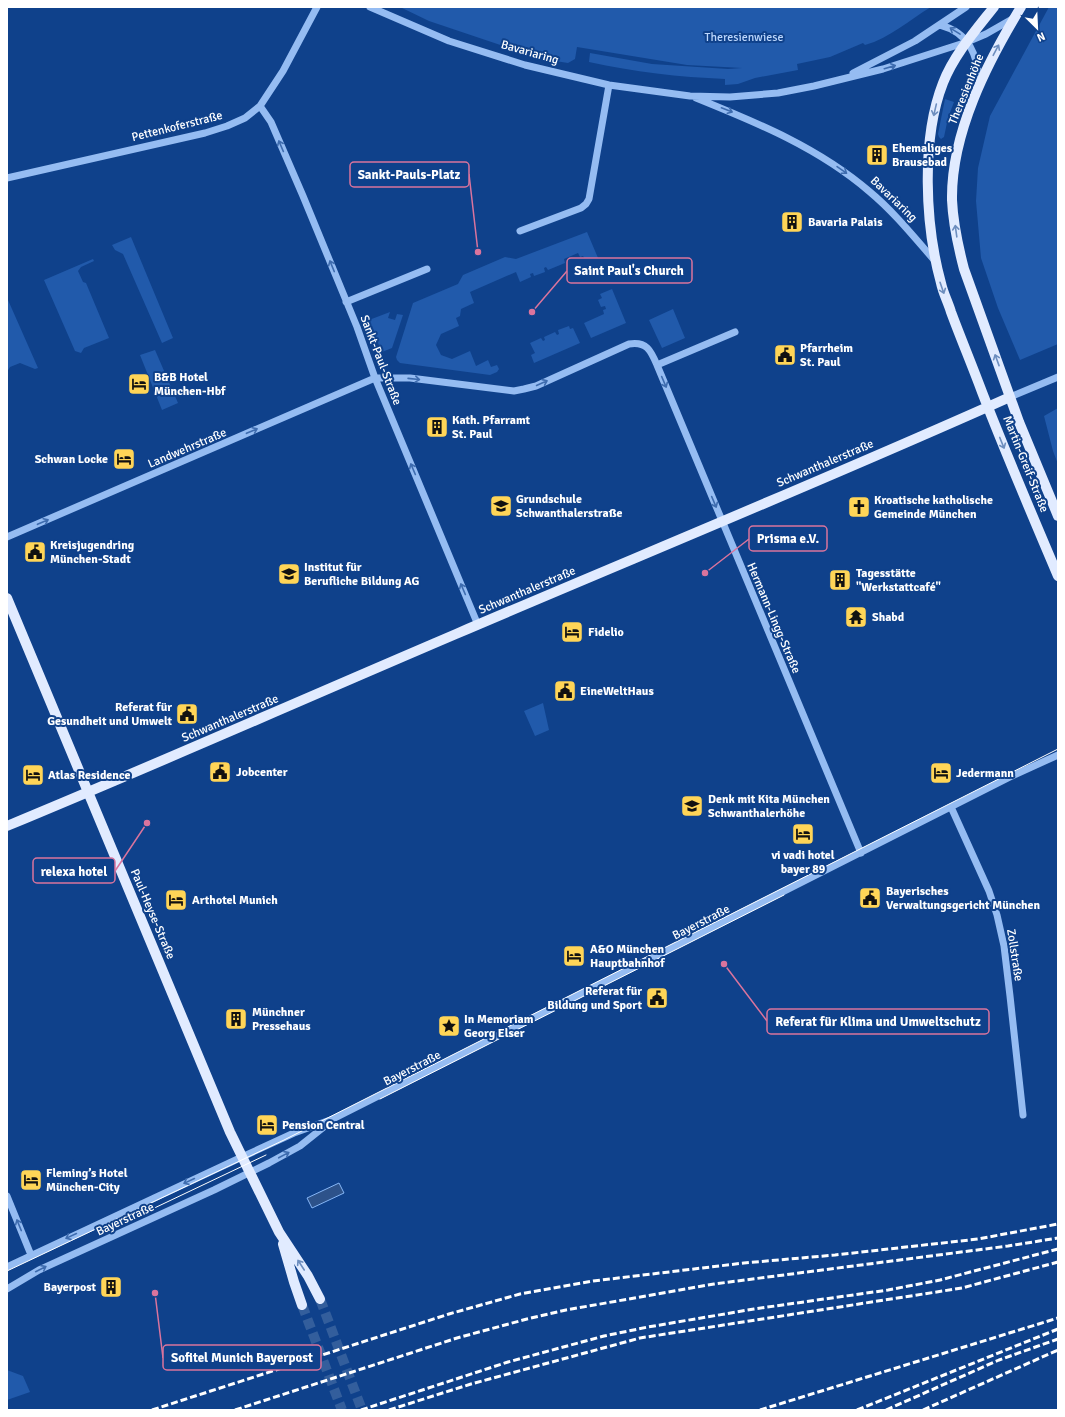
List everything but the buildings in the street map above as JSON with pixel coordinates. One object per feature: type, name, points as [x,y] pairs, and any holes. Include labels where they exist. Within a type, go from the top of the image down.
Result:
[{"type":"main road","name":"Theresienhöhe","points":[[935,261],[929,198],[929,164],[931,130],[936,106],[943,84],[955,59],[994,7]]},
{"type":"main road","name":"Theresienhöhe","points":[[1010,397],[964,269],[957,243],[952,200],[957,154],[962,134],[980,84],[994,55],[1021,7]]},
{"type":"main road","name":"Bavariaring","points":[[935,261],[941,284],[988,407]]},
{"type":"main road","name":"Schwanthalerstraße","points":[[7,826],[89,793],[478,624],[723,522],[1010,397]]},
{"type":"main road","name":"Martin-Greif-Straße","points":[[1010,397],[1058,516]]},
{"type":"main road","name":"Martin-Greif-Straße","points":[[988,407],[1058,576]]},
{"type":"main road","name":"Paul-Heyse-Straße","points":[[7,598],[221,1110],[250,1173],[280,1232]]},
{"type":"main road","points":[[280,1232],[308,1276],[320,1299]]},
{"type":"main road","points":[[280,1232],[302,1305]]},
{"type":"street","name":"Pettenkoferstraße","points":[[7,178],[220,128],[244,118],[260,106],[283,71],[317,7]]},
{"type":"street","name":"Bavariaring","points":[[370,7],[449,40],[525,66],[608,84],[690,96],[753,96],[799,89],[905,63],[967,42]]},
{"type":"street","name":"Bavariaring","points":[[838,80],[898,51],[966,7]]},
{"type":"street","name":"Theresienhöhe","points":[[967,42],[992,31],[1014,18]]},
{"type":"street","points":[[940,25],[958,32],[967,42],[976,59],[980,84]]},
{"type":"street","points":[[520,231],[581,208],[589,200],[608,84]]},
{"type":"street","name":"Bavariaring","points":[[690,96],[778,132],[830,162],[870,192],[891,211],[935,261]]},
{"type":"street","name":"Sankt-Paul-Straße","points":[[260,106],[271,122],[369,357],[375,378],[478,624]]},
{"type":"street","points":[[346,302],[428,269]]},
{"type":"street","points":[[657,365],[735,332]]},
{"type":"street","name":"Hermann-Lingg-Straße","points":[[375,378],[410,378],[514,391],[530,388],[629,344],[636,343],[647,347],[657,365],[861,853]]},
{"type":"street","name":"Schwanthalerstraße","points":[[1010,397],[1058,377]]},
{"type":"street","name":"Landwehrstraße","points":[[7,537],[375,378]]},
{"type":"street","name":"Bayerstraße","points":[[7,1267],[242,1156],[294,1133],[333,1119],[951,807],[1058,755]]},
{"type":"street","name":"Zollstraße","points":[[951,807],[989,892],[997,915],[1004,946],[1023,1115]]},
{"type":"street","name":"Bayerstraße","points":[[7,1289],[39,1270],[250,1173],[300,1146],[333,1119]]},
{"type":"street","points":[[7,1196],[31,1255]]},
{"type":"green space","name":"Theresienwiese","points":[[400,7],[931,7],[883,38],[874,42],[865,45],[863,43],[830,57],[797,64],[798,70],[755,78],[738,84],[725,85],[725,79],[657,74],[589,62],[590,53],[652,64],[728,69],[742,68],[687,65],[577,47],[575,59],[568,63],[549,60],[429,21]]},
{"type":"green space","points":[[1049,7],[1058,7],[1058,344],[1020,360],[998,308],[981,258],[976,201],[978,168],[990,116]]},
{"type":"green space","points":[[945,99],[954,102],[948,118],[944,137],[941,139],[938,134]]},
{"type":"green space","points":[[587,232],[601,265],[590,270],[588,266],[584,268],[581,261],[585,259],[583,256],[580,257],[578,253],[564,259],[565,263],[548,270],[546,267],[544,268],[545,272],[534,276],[533,273],[530,274],[531,277],[520,282],[516,272],[470,292],[474,303],[461,309],[460,316],[456,318],[459,326],[441,334],[436,345],[441,355],[452,359],[470,351],[476,366],[488,360],[491,367],[497,365],[499,369],[497,372],[490,375],[400,363],[397,360],[396,357],[413,303],[458,284],[463,275],[505,257],[516,259]]},
{"type":"green space","points":[[131,237],[173,338],[162,343],[123,254],[115,250],[112,245]]},
{"type":"green space","points":[[93,259],[94,261],[81,267],[78,271],[83,282],[86,283],[109,338],[84,348],[81,353],[75,351],[44,280]]},
{"type":"green space","points":[[612,289],[626,323],[591,338],[584,323],[604,314],[603,310],[606,309],[605,306],[601,307],[598,300],[602,298],[600,294]]},
{"type":"green space","points":[[8,300],[38,368],[35,369],[20,363],[10,367],[7,372]]},
{"type":"green space","points":[[673,309],[685,338],[662,348],[649,320]]},
{"type":"green space","points":[[390,312],[388,318],[395,320],[397,314],[403,315],[392,348],[382,352],[369,320]]},
{"type":"green space","points":[[569,326],[570,329],[573,328],[580,343],[534,363],[531,355],[535,353],[530,343],[541,338],[543,341],[545,340],[544,337],[555,332],[557,335],[559,334],[558,330]]},
{"type":"green space","points":[[155,350],[178,403],[162,410],[140,355]]},
{"type":"green space","points":[[1058,408],[1058,464],[1044,416]]},
{"type":"green space","points":[[543,703],[549,730],[535,736],[524,711]]},
{"type":"green space","points":[[7,1370],[23,1376],[30,1392],[7,1400]]},
{"type":"shaded area","points":[[339,1183],[344,1193],[312,1208],[307,1198]]},
{"type":"tunnel","points":[[320,1299],[362,1410]]},
{"type":"tunnel","points":[[302,1305],[342,1410]]},
{"type":"tram line","points":[[7,1271],[284,1140],[1058,749]]},
{"type":"tram line","points":[[380,1099],[784,895]]},
{"type":"tram line","points":[[106,1231],[266,1155]]},
{"type":"railway","points":[[152,1410],[449,1314],[520,1294],[593,1281],[744,1263],[835,1255],[978,1239],[1058,1224]]},
{"type":"railway","points":[[235,1410],[457,1338],[566,1310],[714,1284],[1008,1246],[1058,1238]]},
{"type":"railway","points":[[361,1410],[508,1362],[604,1336],[754,1309],[888,1290],[940,1280],[1058,1249]]},
{"type":"railway","points":[[389,1410],[471,1384],[640,1338],[962,1288],[1058,1262]]},
{"type":"railway","points":[[760,1410],[1058,1318]]},
{"type":"railway","points":[[857,1410],[1058,1329]]},
{"type":"railway","points":[[886,1410],[999,1360],[1058,1339]]},
{"type":"railway","points":[[923,1410],[1058,1350]]},
{"type":"place","name":"Ehemaliges Brausebad","points":[[877,155]]},
{"type":"place","name":"Bavaria Palais","points":[[792,222]]},
{"type":"place","name":"Sankt-Pauls-Platz","points":[[478,252]]},
{"type":"place","name":"Saint Paul's Church","points":[[532,312]]},
{"type":"place","name":"Pfarrheim St. Paul","points":[[785,355]]},
{"type":"place","name":"B&B Hotel München-Hbf","points":[[139,384]]},
{"type":"place","name":"Kath. Pfarramt St. Paul","points":[[437,427]]},
{"type":"place","name":"Schwan Locke","points":[[124,459]]},
{"type":"place","name":"Grundschule Schwanthalerstraße","points":[[501,506]]},
{"type":"place","name":"Kroatische katholische Gemeinde München","points":[[859,507]]},
{"type":"place","name":"Kreisjugendring München-Stadt","points":[[35,552]]},
{"type":"place","name":"Prisma e.V.","points":[[705,573]]},
{"type":"place","name":"Institut für Berufliche Bildung AG","points":[[289,574]]},
{"type":"place","name":"Tagesstätte \"Werkstattcafé\"","points":[[840,580]]},
{"type":"place","name":"Shabd","points":[[856,617]]},
{"type":"place","name":"Fidelio","points":[[572,632]]},
{"type":"place","name":"EineWeltHaus","points":[[565,691]]},
{"type":"place","name":"Referat für Gesundheit und Umwelt","points":[[187,714]]},
{"type":"place","name":"Jobcenter","points":[[220,772]]},
{"type":"place","name":"Jedermann","points":[[941,773]]},
{"type":"place","name":"Atlas Residence","points":[[33,775]]},
{"type":"place","name":"Denk mit Kita München Schwanthalerhöhe","points":[[692,806]]},
{"type":"place","name":"relexa hotel","points":[[147,823]]},
{"type":"place","name":"vi vadi hotel bayer 89","points":[[803,834]]},
{"type":"place","name":"Bayerisches Verwaltungsgericht München","points":[[870,898]]},
{"type":"place","name":"Arthotel Munich","points":[[176,900]]},
{"type":"place","name":"A&O München Hauptbahnhof","points":[[574,956]]},
{"type":"place","name":"Referat für Klima und Umweltschutz","points":[[724,964]]},
{"type":"place","name":"Referat für Bildung und Sport","points":[[657,998]]},
{"type":"place","name":"Münchner Pressehaus","points":[[236,1019]]},
{"type":"place","name":"In Memoriam Georg Elser","points":[[449,1026]]},
{"type":"place","name":"Pension Central","points":[[267,1125]]},
{"type":"place","name":"Fleming’s Hotel München-City","points":[[31,1180]]},
{"type":"place","name":"Bayerpost","points":[[111,1287]]},
{"type":"place","name":"Sofitel Munich Bayerpost","points":[[155,1293]]}]
